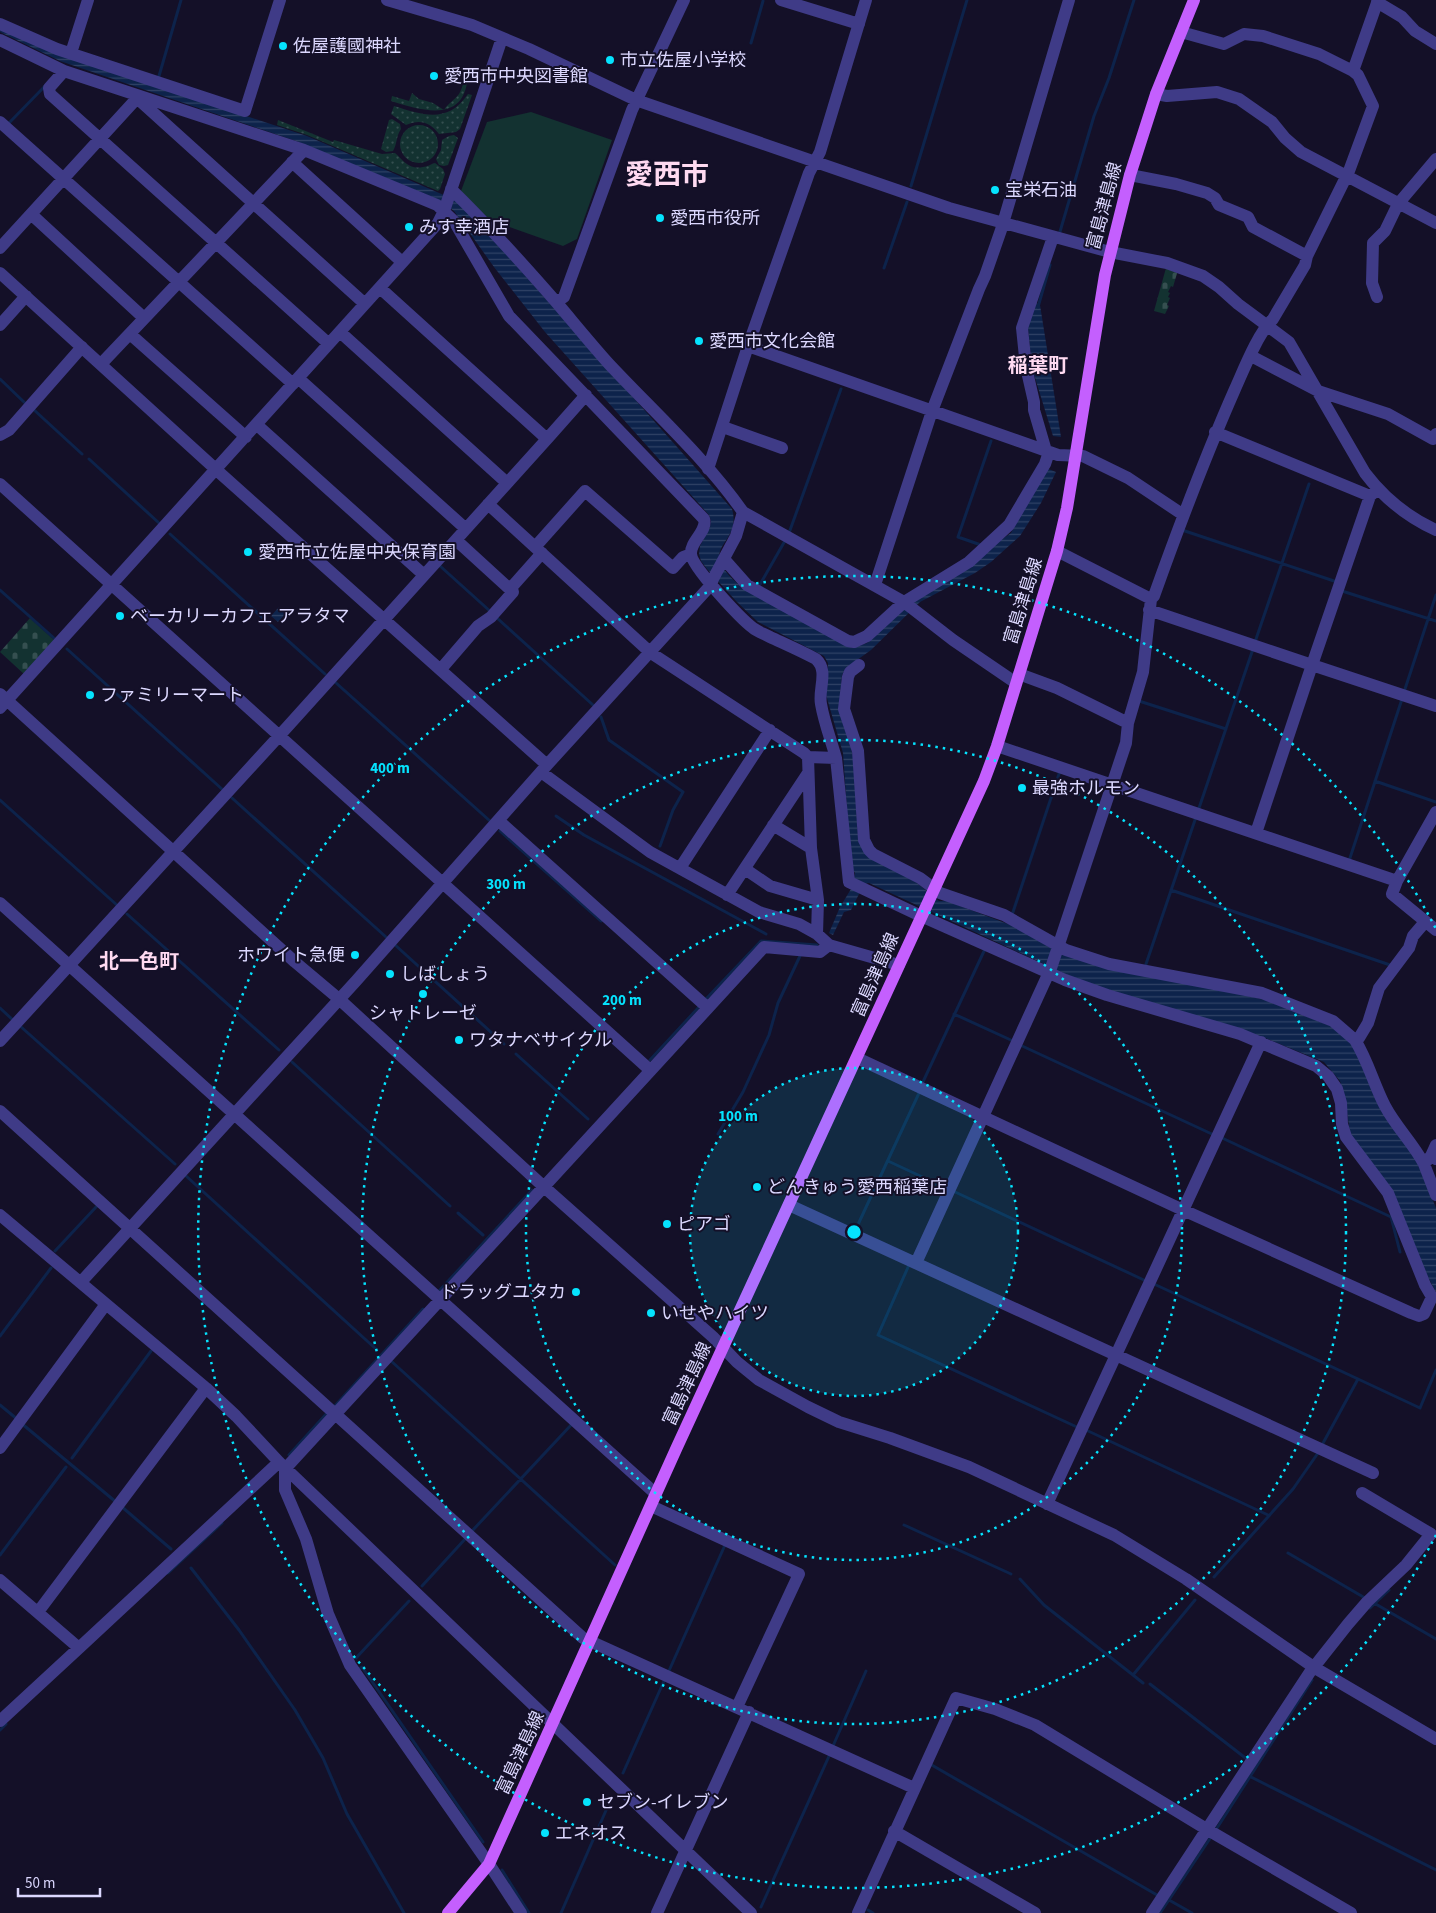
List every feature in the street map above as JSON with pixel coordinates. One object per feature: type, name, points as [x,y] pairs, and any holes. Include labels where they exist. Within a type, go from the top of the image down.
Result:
[{"type":"main road","name":"富島津島線","points":[[448,1913],[489,1864],[898,965],[984,781],[997,746],[1057,551],[1068,508],[1110,252],[1130,175],[1156,94],[1194,0]]},
{"type":"street","points":[[71,53],[88,0]]},
{"type":"street","points":[[0,24],[29,38],[71,53],[245,111],[280,0]]},
{"type":"street","points":[[387,0],[472,25],[636,100],[949,208],[1110,252],[1167,263],[1204,276],[1289,342],[1365,473],[1374,493],[1312,665],[1256,833]]},
{"type":"street","points":[[556,302],[564,297],[636,100],[684,0]]},
{"type":"street","points":[[781,0],[859,24]]},
{"type":"street","points":[[708,469],[748,346],[809,172],[820,152],[866,0]]},
{"type":"street","points":[[875,585],[932,411],[985,276],[1069,0]]},
{"type":"street","points":[[1354,71],[1378,1],[1402,17],[1415,31],[1436,44]]},
{"type":"street","points":[[916,1263],[1059,947],[1126,743],[1128,723],[1143,672],[1150,605],[1182,514],[1215,432],[1250,356],[1266,325],[1273,319],[1305,265],[1345,176],[1373,106],[1354,71],[1320,54],[1263,36],[1244,34],[1224,44],[1181,32]]},
{"type":"street","points":[[502,38],[448,200],[438,223],[112,584],[2,701],[175,851],[295,962],[339,999],[543,1186],[724,1348],[737,1362],[760,1380],[838,1422],[969,1466],[1114,1535],[1186,1579],[1315,1668],[1436,1739]]},
{"type":"street","points":[[0,40],[64,71],[304,150],[437,205],[448,200]]},
{"type":"street","points":[[64,71],[49,88],[50,94],[329,344]]},
{"type":"street","points":[[1156,94],[1167,96],[1217,92],[1239,99],[1272,122],[1285,138],[1301,152],[1436,223]]},
{"type":"street","points":[[0,248],[139,97]]},
{"type":"street","points":[[139,97],[365,304]]},
{"type":"street","points":[[0,122],[466,529]]},
{"type":"street","points":[[101,364],[304,150]]},
{"type":"street","points":[[1377,297],[1372,283],[1373,243],[1385,231],[1398,204],[1436,159]]},
{"type":"street","points":[[292,162],[402,262]]},
{"type":"street","points":[[1130,175],[1176,184],[1206,193],[1215,198],[1219,205],[1248,217],[1253,227],[1308,256]]},
{"type":"street","points":[[448,200],[478,215],[607,362],[727,490],[743,512],[908,605],[1005,677],[1017,678],[1057,688],[1128,723]]},
{"type":"street","points":[[448,200],[454,222],[509,316],[704,519],[703,528],[693,546],[691,554],[694,563],[753,628],[816,658],[819,662],[823,674],[821,703],[836,758],[849,882],[1107,995],[1240,1034],[1316,1066],[1328,1076],[1337,1089],[1341,1103],[1342,1124],[1346,1137],[1388,1192],[1425,1285],[1434,1299],[1424,1314],[1419,1316],[1411,1313],[1183,1210],[983,1115],[857,1058]]},
{"type":"street","points":[[31,214],[144,318]]},
{"type":"street","points":[[723,561],[747,585],[848,641],[854,642],[867,636],[969,562],[1009,525],[1045,464],[1048,452],[1034,410],[1026,367],[1022,328],[1057,238]]},
{"type":"street","points":[[0,272],[384,620],[441,669],[544,769],[650,852],[759,912],[799,924],[817,934],[830,945],[898,965]]},
{"type":"street","points":[[380,288],[547,439]]},
{"type":"street","points":[[0,325],[26,296]]},
{"type":"street","points":[[340,332],[507,483]]},
{"type":"street","points":[[130,334],[246,437]]},
{"type":"street","points":[[748,346],[1048,452],[1058,455],[1083,456],[1128,478],[1182,514]]},
{"type":"street","points":[[0,435],[2,432],[9,430],[82,347]]},
{"type":"street","points":[[1250,356],[1318,391],[1388,414],[1435,438]]},
{"type":"street","points":[[0,1042],[586,396]]},
{"type":"street","points":[[257,425],[424,575]]},
{"type":"street","points":[[723,427],[782,448]]},
{"type":"street","points":[[1215,432],[1374,493],[1436,530]]},
{"type":"street","points":[[0,484],[650,1070]]},
{"type":"street","points":[[510,589],[585,491],[673,568],[683,557],[691,554]]},
{"type":"street","points":[[488,504],[651,653],[770,730],[808,757],[836,758]]},
{"type":"street","points":[[81,1282],[651,653],[712,582],[741,525],[743,512]]},
{"type":"street","points":[[441,669],[478,626],[491,617],[513,592],[456,540]]},
{"type":"street","points":[[1057,551],[1150,605],[1312,665],[1436,706]]},
{"type":"street","points":[[859,665],[850,672],[848,677],[844,709],[856,739],[858,751],[864,840],[873,854],[920,878],[933,890],[1004,915],[1059,947],[1109,964],[1262,992],[1333,1021],[1355,1040],[1364,1054],[1385,1107],[1416,1150],[1432,1156],[1436,1195]]},
{"type":"street","points":[[680,868],[770,730]]},
{"type":"street","points":[[997,746],[1397,881]]},
{"type":"street","points":[[808,757],[811,848],[818,900],[817,934]]},
{"type":"street","points":[[728,895],[808,773]]},
{"type":"street","points":[[1436,812],[1397,881],[1392,894],[1436,930]]},
{"type":"street","points":[[499,821],[708,1008]]},
{"type":"street","points":[[773,825],[811,848]]},
{"type":"street","points":[[745,868],[770,886],[818,900]]},
{"type":"street","points":[[0,903],[439,1299],[654,1500],[799,1574],[657,1913]]},
{"type":"street","points":[[1355,1040],[1359,1038],[1368,1023],[1379,988],[1409,948],[1413,936],[1425,922]]},
{"type":"street","points":[[0,1721],[282,1465],[439,1299],[764,947],[820,952],[830,945]]},
{"type":"street","points":[[1048,1504],[1260,1042]]},
{"type":"street","points":[[0,1111],[583,1638],[914,1788]]},
{"type":"street","points":[[789,1205],[1373,1473]]},
{"type":"street","points":[[2,1221],[81,1282],[206,1388],[236,1416],[282,1465],[552,1725],[751,1913]]},
{"type":"street","points":[[0,1448],[106,1304]]},
{"type":"street","points":[[38,1612],[206,1388]]},
{"type":"street","points":[[282,1465],[285,1490],[306,1539],[328,1614],[350,1665],[521,1913]]},
{"type":"street","points":[[1152,1913],[1310,1672],[1367,1602],[1406,1565],[1434,1533],[1362,1493]]},
{"type":"street","points":[[0,1580],[79,1648]]},
{"type":"street","points":[[858,1913],[956,1698],[995,1709],[1035,1725],[1208,1830],[1352,1913]]},
{"type":"street","points":[[894,1831],[1035,1913]]},
{"type":"green space","points":[[468,70],[466,87],[461,99],[453,106],[445,109],[459,94]]},
{"type":"green space","points":[[412,93],[419,99],[433,103],[443,110],[431,110],[404,105],[391,101],[392,96],[409,101]]},
{"type":"green space","points":[[468,94],[472,95],[460,129],[456,132],[439,134],[428,124],[420,122],[406,125],[391,114],[394,106],[425,114],[443,113],[452,110]]},
{"type":"green space","points":[[531,112],[612,140],[577,239],[563,246],[490,220],[461,191],[487,122]]},
{"type":"green space","points":[[392,119],[400,124],[401,129],[393,151],[386,152],[381,149],[389,120]]},
{"type":"green space","points":[[278,120],[333,142],[334,140],[382,154],[395,153],[410,166],[418,168],[435,163],[443,169],[445,174],[440,189],[438,191],[307,135],[277,125]]},
{"type":"green space","points":[[419,125],[432,131],[438,144],[432,157],[419,163],[406,157],[400,144],[406,131]]},
{"type":"green space","points":[[454,135],[458,138],[448,165],[439,165],[436,159],[441,150],[442,140]]},
{"type":"green space","points":[[1166,268],[1178,270],[1173,287],[1171,286],[1168,292],[1170,293],[1168,297],[1170,298],[1167,305],[1169,306],[1165,314],[1154,311]]},
{"type":"green space","points":[[30,618],[54,640],[24,674],[0,652]]},
{"type":"water","points":[[0,29],[51,52],[307,136],[460,202],[732,509],[734,521],[720,553],[720,561],[726,571],[738,584],[841,643],[853,648],[867,643],[903,609],[1011,533],[1046,468],[1056,472],[1041,503],[1020,536],[991,562],[975,573],[920,602],[871,650],[846,668],[842,675],[839,709],[848,734],[853,757],[858,835],[939,901],[947,901],[1013,926],[1049,947],[1265,1000],[1333,1027],[1346,1037],[1362,1057],[1412,1150],[1436,1208],[1436,1292],[1350,1133],[1345,1098],[1340,1081],[1324,1062],[1265,1038],[1083,982],[869,883],[864,884],[851,910],[844,912],[833,935],[829,933],[840,907],[851,889],[855,873],[851,868],[843,753],[826,695],[828,663],[824,656],[758,622],[707,569],[701,561],[699,554],[700,546],[710,527],[709,515],[545,332],[494,267],[454,211],[437,199],[296,141],[60,61],[0,32]]},
{"type":"water","points":[[1034,302],[1040,305],[1061,437],[1053,436],[1032,368],[1028,328]]},
{"type":"water","points":[[279,607],[286,613],[278,622],[271,616]]},
{"type":"waterway","points":[[159,76],[181,0]]},
{"type":"waterway","points":[[911,186],[967,0]]},
{"type":"waterway","points":[[1059,235],[1094,116],[1109,78],[1134,0]]},
{"type":"waterway","points":[[751,43],[763,1]]},
{"type":"waterway","points":[[9,123],[45,86]]},
{"type":"waterway","points":[[884,268],[907,202]]},
{"type":"waterway","points":[[1038,307],[1050,265]]},
{"type":"waterway","points":[[0,379],[25,403]]},
{"type":"waterway","points":[[789,533],[841,389]]},
{"type":"waterway","points":[[33,409],[82,454]]},
{"type":"waterway","points":[[981,545],[958,537],[991,441]]},
{"type":"waterway","points":[[89,459],[159,523]]},
{"type":"waterway","points":[[1255,642],[1309,484]]},
{"type":"waterway","points":[[1182,530],[1337,582]]},
{"type":"waterway","points":[[170,534],[325,674]]},
{"type":"waterway","points":[[758,588],[786,539]]},
{"type":"waterway","points":[[440,566],[491,612]]},
{"type":"waterway","points":[[0,590],[55,639]]},
{"type":"waterway","points":[[1342,591],[1436,621]]},
{"type":"waterway","points":[[1404,692],[1436,595]]},
{"type":"waterway","points":[[497,618],[593,705]]},
{"type":"waterway","points":[[67,649],[223,790]]},
{"type":"waterway","points":[[1198,811],[1253,649]]},
{"type":"waterway","points":[[335,682],[490,821]]},
{"type":"waterway","points":[[1349,861],[1402,699]]},
{"type":"waterway","points":[[1139,701],[1226,729]]},
{"type":"waterway","points":[[601,717],[609,740],[683,792],[673,810],[660,846]]},
{"type":"waterway","points":[[1012,915],[1060,771]]},
{"type":"waterway","points":[[1375,781],[1436,802]]},
{"type":"waterway","points":[[232,798],[386,937]]},
{"type":"waterway","points":[[0,800],[118,906]]},
{"type":"waterway","points":[[556,816],[584,835],[766,934]]},
{"type":"waterway","points":[[1146,964],[1196,817]]},
{"type":"waterway","points":[[500,831],[601,921]]},
{"type":"waterway","points":[[1171,890],[1390,965]]},
{"type":"waterway","points":[[127,914],[279,1050]]},
{"type":"waterway","points":[[706,999],[761,941],[817,945]]},
{"type":"waterway","points":[[394,944],[504,1044]]},
{"type":"waterway","points":[[922,1084],[985,949]]},
{"type":"waterway","points":[[718,1134],[743,1092],[769,1035],[778,1003],[800,956]]},
{"type":"waterway","points":[[650,1060],[699,1007]]},
{"type":"waterway","points":[[0,1008],[14,1021]]},
{"type":"waterway","points":[[954,1014],[1013,1041]]},
{"type":"waterway","points":[[20,1026],[175,1164]]},
{"type":"waterway","points":[[1020,1045],[1214,1135]]},
{"type":"waterway","points":[[516,1054],[588,1119]]},
{"type":"waterway","points":[[292,1062],[450,1206]]},
{"type":"waterway","points":[[855,1231],[920,1091]]},
{"type":"waterway","points":[[1220,1137],[1391,1217],[1400,1252]]},
{"type":"waterway","points":[[888,1161],[946,1188]]},
{"type":"waterway","points":[[185,1175],[377,1350]]},
{"type":"waterway","points":[[439,1291],[532,1190]]},
{"type":"waterway","points":[[953,1191],[1146,1281]]},
{"type":"waterway","points":[[55,1251],[97,1206]]},
{"type":"waterway","points":[[458,1213],[483,1235]]},
{"type":"waterway","points":[[908,1264],[878,1335],[1079,1428]]},
{"type":"waterway","points":[[0,1336],[51,1268]]},
{"type":"waterway","points":[[1154,1284],[1358,1379]]},
{"type":"waterway","points":[[333,1408],[423,1309]]},
{"type":"waterway","points":[[72,1458],[151,1351]]},
{"type":"waterway","points":[[390,1360],[615,1565]]},
{"type":"waterway","points":[[1322,1445],[1358,1379],[1420,1408],[1436,1370]]},
{"type":"waterway","points":[[0,1405],[17,1419]]},
{"type":"waterway","points":[[289,1455],[328,1412]]},
{"type":"waterway","points":[[21,1423],[116,1502]]},
{"type":"waterway","points":[[472,1531],[572,1424]]},
{"type":"waterway","points":[[1086,1430],[1268,1515]]},
{"type":"waterway","points":[[1214,1577],[1293,1489],[1318,1453]]},
{"type":"waterway","points":[[0,1555],[66,1467]]},
{"type":"waterway","points":[[122,1507],[171,1549]]},
{"type":"waterway","points":[[168,1573],[222,1523]]},
{"type":"waterway","points":[[904,1525],[1011,1574]]},
{"type":"waterway","points":[[422,1586],[466,1538]]},
{"type":"waterway","points":[[668,1673],[725,1545]]},
{"type":"waterway","points":[[1288,1553],[1365,1598]]},
{"type":"waterway","points":[[191,1568],[239,1630],[295,1710],[323,1758],[347,1814],[404,1913]]},
{"type":"waterway","points":[[1020,1579],[1044,1605],[1133,1675]]},
{"type":"waterway","points":[[1370,1608],[1389,1590]]},
{"type":"waterway","points":[[1143,1683],[1133,1675],[1195,1600]]},
{"type":"waterway","points":[[356,1658],[409,1601]]},
{"type":"waterway","points":[[1374,1603],[1436,1639]]},
{"type":"waterway","points":[[359,1669],[362,1667],[483,1842]]},
{"type":"waterway","points":[[833,1746],[866,1671]]},
{"type":"waterway","points":[[1217,1828],[1312,1680]]},
{"type":"waterway","points":[[623,1773],[664,1681]]},
{"type":"waterway","points":[[1150,1684],[1248,1760]]},
{"type":"waterway","points":[[0,1730],[6,1724]]},
{"type":"waterway","points":[[761,1907],[830,1754]]},
{"type":"waterway","points":[[930,1764],[1157,1895]]},
{"type":"waterway","points":[[1251,1777],[1436,1870]]},
{"type":"waterway","points":[[561,1913],[611,1799]]},
{"type":"waterway","points":[[1160,1913],[1211,1837]]},
{"type":"waterway","points":[[502,1870],[529,1913]]},
{"type":"waterway","points":[[1169,1900],[1192,1913]]},
{"type":"waterway","points":[[868,1910],[873,1913]]},
{"type":"place","name":"佐屋護國神社","points":[[283,46]]},
{"type":"place","name":"市立佐屋小学校","points":[[610,60]]},
{"type":"place","name":"愛西市中央図書館","points":[[434,76]]},
{"type":"place","name":"宝栄石油","points":[[995,190]]},
{"type":"place","name":"愛西市役所","points":[[660,218]]},
{"type":"place","name":"みす幸酒店","points":[[409,227]]},
{"type":"place","name":"愛西市文化会館","points":[[699,341]]},
{"type":"place","name":"愛西市立佐屋中央保育園","points":[[248,552]]},
{"type":"place","name":"ベーカリーカフェ アラタマ","points":[[120,616]]},
{"type":"place","name":"ファミリーマート","points":[[90,695]]},
{"type":"place","name":"最強ホルモン","points":[[1022,788]]},
{"type":"place","name":"ホワイト急便","points":[[355,955]]},
{"type":"place","name":"しばしょう","points":[[390,974]]},
{"type":"place","name":"シャトレーゼ","points":[[423,994]]},
{"type":"place","name":"ワタナベサイクル","points":[[459,1040]]},
{"type":"place","name":"どんきゅう愛西稲葉店","points":[[757,1187]]},
{"type":"place","name":"ピアゴ","points":[[667,1224]]},
{"type":"place","name":"ドラッグユタカ","points":[[576,1292]]},
{"type":"place","name":"いせやハイツ","points":[[651,1313]]},
{"type":"place","name":"セブン-イレブン","points":[[587,1802]]},
{"type":"place","name":"エネオス","points":[[545,1833]]},
{"type":"district","name":"愛西市","points":[[667,174]]},
{"type":"district","name":"稲葉町","points":[[1038,365]]},
{"type":"district","name":"北一色町","points":[[139,961]]}]
